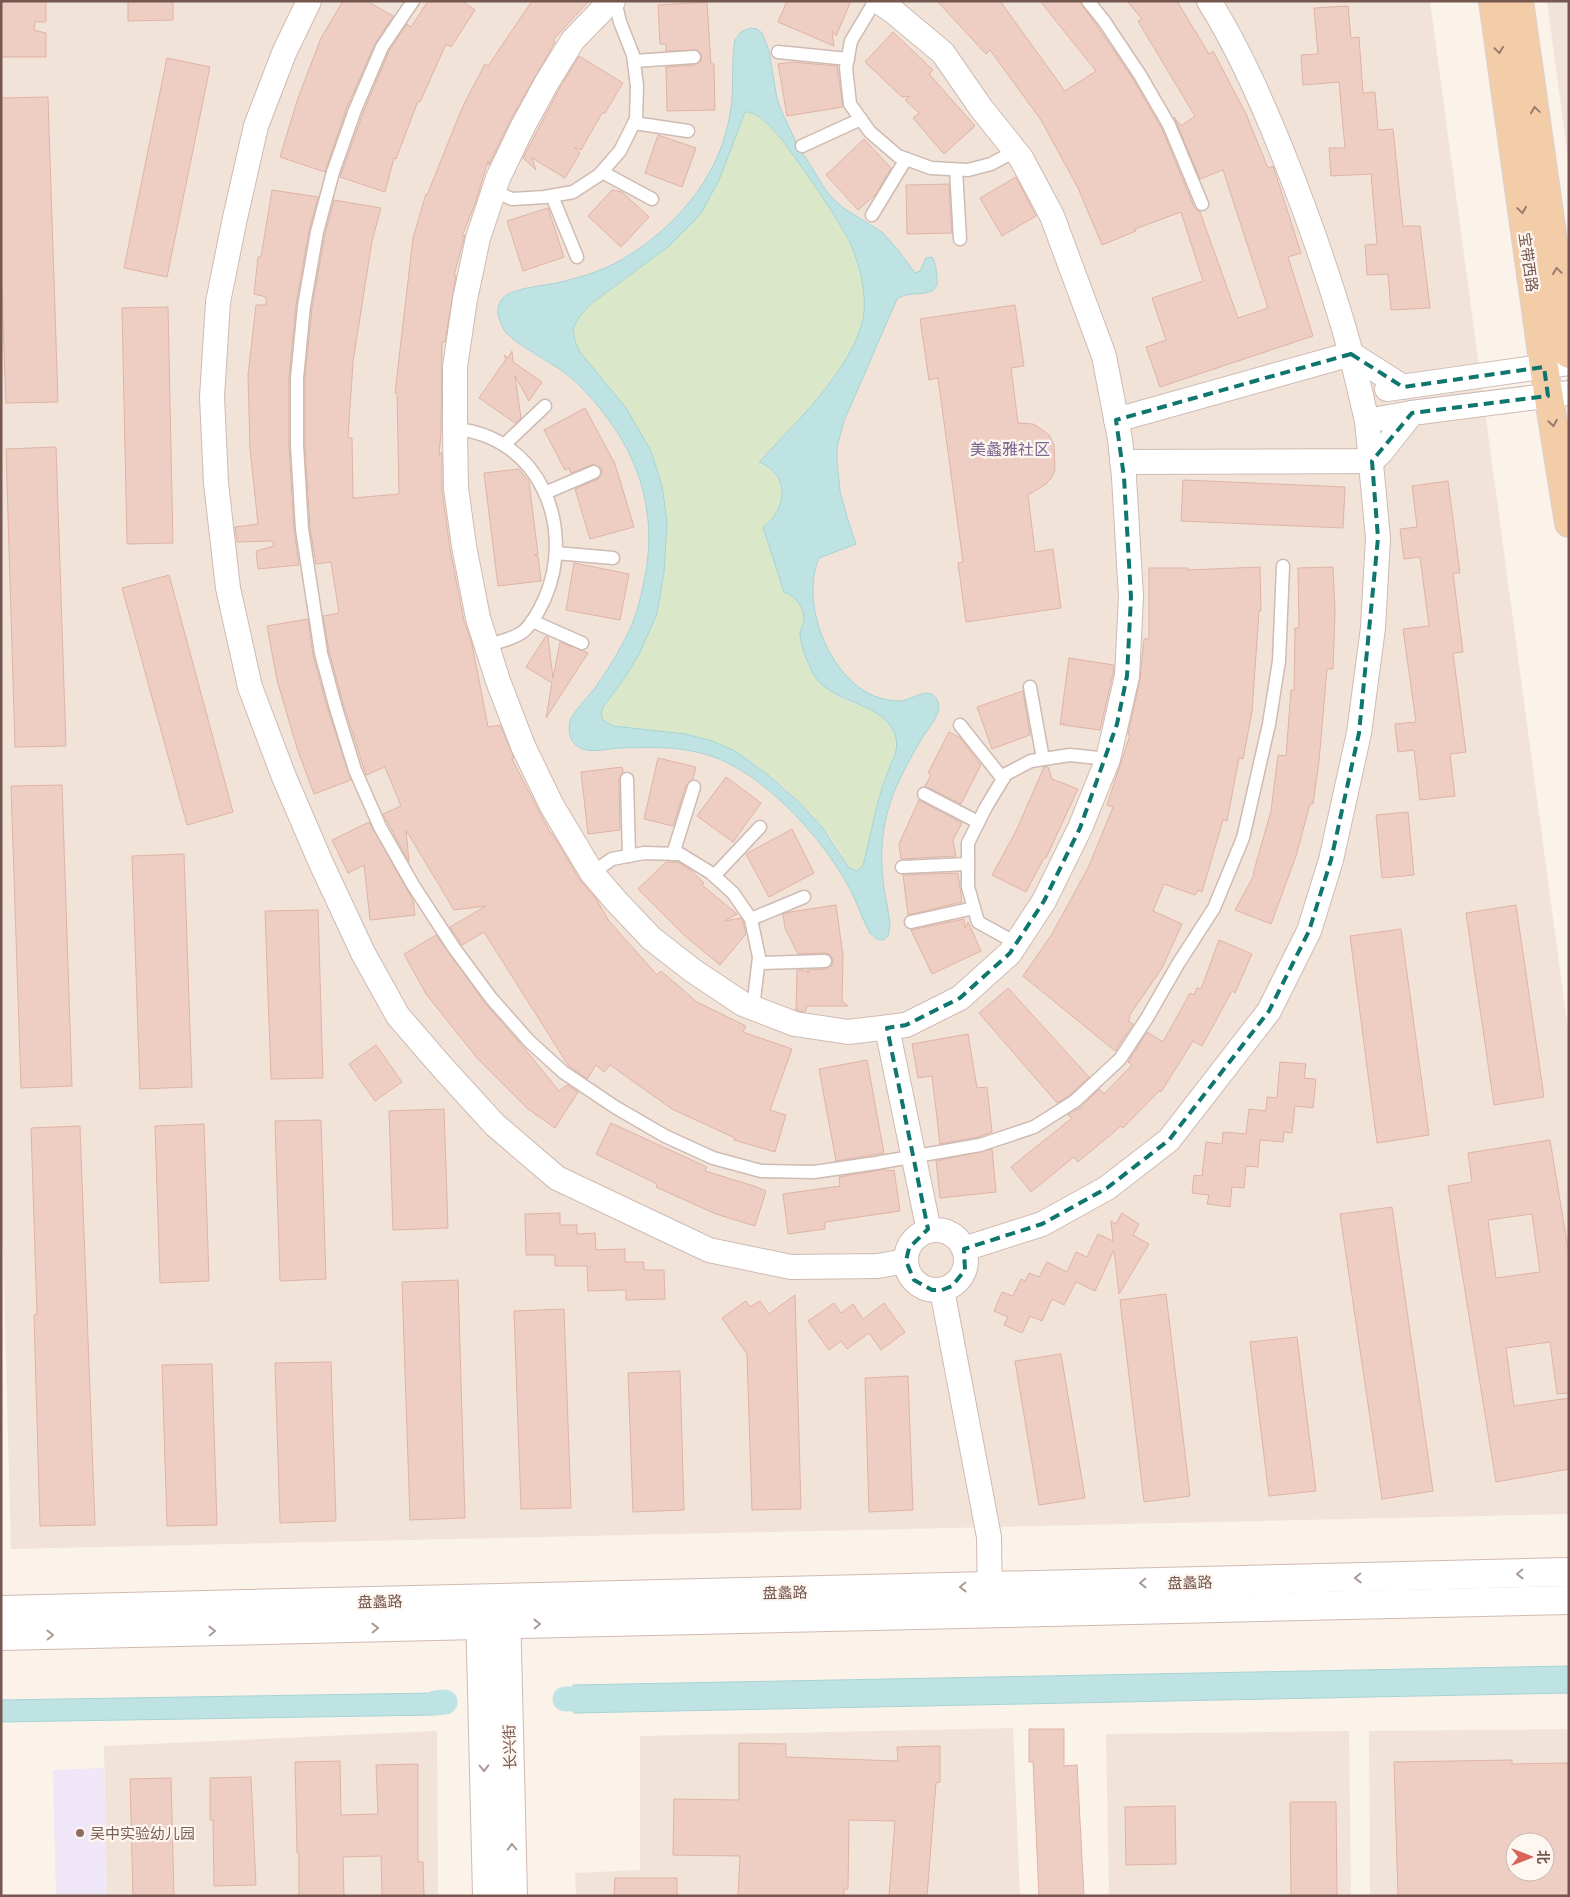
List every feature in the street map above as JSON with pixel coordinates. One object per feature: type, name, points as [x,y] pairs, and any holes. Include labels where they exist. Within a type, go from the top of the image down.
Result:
[{"type":"main road","name":"宝带西路","points":[[1493,1],[1556,365],[1569,523]]},
{"type":"main road","name":"宝带西路","points":[[1520,1],[1569,354]]},
{"type":"main road","name":"盘蠡路","points":[[1,1636],[493,1625],[1569,1572]]},
{"type":"main road","name":"盘蠡路","points":[[1,1610],[493,1598],[1569,1600]]},
{"type":"main road","name":"长兴街","points":[[487,1896],[493,1598]]},
{"type":"main road","name":"长兴街","points":[[493,1625],[513,1896]]},
{"type":"street","points":[[309,1],[284,53],[256,126],[218,302],[212,397],[216,483],[228,588],[250,687],[284,777],[321,863],[355,935],[398,1016],[495,1125],[557,1178],[709,1250],[792,1267],[878,1266],[906,1261]]},
{"type":"street","points":[[614,1],[607,5],[574,40],[547,82],[523,126],[494,191],[478,238],[465,299],[455,367],[456,488],[464,546],[478,618],[498,681],[523,746],[552,806],[592,872],[651,938],[692,970],[743,1004],[796,1024],[848,1032],[906,1025],[960,998],[1010,953],[1048,893],[1080,828],[1108,758],[1127,676],[1131,597],[1122,462],[1104,356],[1052,216],[1021,158],[943,53],[877,1]]},
{"type":"street","points":[[964,1249],[1042,1224],[1108,1188],[1169,1140],[1269,1011],[1311,922],[1331,860],[1360,733],[1372,628],[1378,538],[1367,421],[1343,323],[1318,248],[1263,104],[1222,22],[1209,1]]},
{"type":"street","points":[[1116,420],[1351,354],[1403,387]]},
{"type":"street","points":[[1360,392],[1556,365]]},
{"type":"street","points":[[1367,421],[1412,413],[1558,395]]},
{"type":"street","points":[[1122,462],[1372,461],[1382,452],[1412,413]]},
{"type":"street","points":[[887,1028],[928,1231]]},
{"type":"street","points":[[937,1230],[954,1235],[964,1249],[966,1260],[962,1274],[952,1286],[942,1290],[932,1290],[918,1283],[908,1271],[906,1261],[912,1242],[928,1231],[937,1230]]},
{"type":"street","points":[[942,1290],[989,1537],[990,1600]]},
{"type":"lane","points":[[413,1],[382,47],[333,172],[317,232],[304,306],[297,378],[297,445],[304,547],[321,653],[334,705],[355,770],[380,827],[413,885],[454,948],[491,998],[529,1042],[563,1072],[614,1107],[666,1136],[713,1158],[761,1171],[814,1172],[980,1145],[1034,1127],[1075,1100],[1120,1059],[1147,1018],[1178,964],[1214,908],[1243,838],[1269,724],[1279,662],[1283,566]]},
{"type":"lane","points":[[494,191],[512,199],[552,196],[573,192],[602,172],[620,151],[636,119],[637,86],[634,61],[614,1]]},
{"type":"lane","points":[[877,1],[851,41],[846,68],[850,104],[870,132],[898,156],[931,168],[968,170],[991,164],[1016,151]]},
{"type":"lane","points":[[1088,1],[1140,74],[1170,126],[1202,204]]},
{"type":"lane","points":[[778,52],[848,59]]},
{"type":"lane","points":[[634,61],[694,57]]},
{"type":"lane","points":[[802,146],[861,119]]},
{"type":"lane","points":[[634,123],[688,131]]},
{"type":"lane","points":[[872,215],[906,159]]},
{"type":"lane","points":[[956,170],[960,239]]},
{"type":"lane","points":[[602,172],[652,199]]},
{"type":"lane","points":[[552,196],[577,257]]},
{"type":"lane","points":[[504,445],[545,406]]},
{"type":"lane","points":[[455,429],[473,430],[495,439],[524,459],[543,486],[554,518],[556,553],[550,584],[540,610],[524,631],[500,642],[487,645]]},
{"type":"lane","points":[[545,492],[594,472]]},
{"type":"lane","points":[[556,553],[613,558]]},
{"type":"lane","points":[[532,621],[582,643]]},
{"type":"lane","points":[[1030,687],[1044,759]]},
{"type":"lane","points":[[960,725],[1003,779]]},
{"type":"lane","points":[[1016,943],[978,922],[968,888],[968,843],[978,822],[1006,774],[1031,761],[1070,755],[1108,758]]},
{"type":"lane","points":[[627,779],[629,856]]},
{"type":"lane","points":[[673,854],[694,787]]},
{"type":"lane","points":[[924,794],[978,822]]},
{"type":"lane","points":[[714,876],[760,827]]},
{"type":"lane","points":[[592,872],[612,859],[644,853],[680,854],[714,876],[733,892],[751,919],[759,957],[753,1008]]},
{"type":"lane","points":[[902,867],[968,864]]},
{"type":"lane","points":[[751,919],[804,897]]},
{"type":"lane","points":[[911,922],[974,908]]},
{"type":"lane","points":[[759,963],[826,961]]},
{"type":"highlighted area","points":[[1351,354],[1403,387],[1544,367],[1548,396],[1412,413],[1372,461],[1378,538],[1359,733],[1331,860],[1309,931],[1269,1011],[1169,1140],[1107,1188],[1042,1224],[964,1249],[965,1270],[952,1286],[942,1290],[932,1290],[914,1280],[906,1261],[909,1248],[928,1229],[887,1028],[906,1025],[960,998],[1010,953],[1044,901],[1080,828],[1117,724],[1127,676],[1131,597],[1124,477],[1116,420]]},
{"type":"shaded area","points":[[1,1],[1430,1],[1569,1037],[1569,1514],[11,1549],[1,1176]]},
{"type":"shaded area","points":[[1547,1],[1569,1],[1569,166]]},
{"type":"shaded area","points":[[1013,1728],[1020,1896],[576,1896],[575,1873],[640,1870],[640,1736]]},
{"type":"shaded area","points":[[1569,1729],[1569,1896],[1370,1896],[1369,1731]]},
{"type":"shaded area","points":[[437,1731],[438,1896],[107,1896],[104,1746]]},
{"type":"shaded area","points":[[1349,1731],[1351,1896],[1109,1896],[1106,1734]]},
{"type":"shaded area","name":"吴中实验幼儿园","points":[[104,1768],[107,1896],[56,1896],[53,1770]]},
{"type":"green space","points":[[745,112],[759,117],[774,130],[823,196],[851,245],[862,278],[864,312],[862,323],[845,361],[819,397],[759,461],[775,474],[781,490],[782,498],[779,506],[775,515],[768,523],[784,592],[796,600],[803,611],[804,621],[800,636],[808,665],[825,687],[839,696],[879,715],[890,724],[895,734],[896,745],[878,799],[863,866],[857,872],[848,866],[837,846],[805,807],[764,771],[742,756],[699,737],[613,726],[603,720],[601,714],[603,707],[626,676],[639,654],[657,614],[664,572],[667,522],[662,486],[651,451],[626,408],[580,352],[575,341],[573,329],[579,317],[592,303],[669,246],[700,215],[719,180]]},
{"type":"water","points":[[750,28],[757,29],[762,33],[769,51],[777,99],[782,112],[796,142],[832,198],[845,209],[882,232],[915,273],[920,271],[926,258],[932,257],[936,269],[937,285],[934,289],[929,292],[909,294],[897,299],[844,421],[837,447],[837,461],[840,491],[856,544],[819,558],[814,576],[813,595],[822,636],[842,671],[856,685],[879,698],[901,701],[929,693],[936,698],[939,707],[932,724],[906,766],[888,810],[883,836],[882,862],[890,925],[888,936],[883,940],[877,939],[870,933],[850,888],[820,844],[787,806],[748,775],[728,763],[697,752],[654,747],[587,750],[578,747],[572,740],[569,732],[571,718],[611,664],[633,622],[641,597],[646,571],[649,544],[648,517],[636,469],[612,424],[596,403],[569,376],[506,333],[498,316],[500,302],[508,294],[522,289],[580,277],[615,263],[650,241],[683,210],[709,173],[726,131],[732,100],[735,40],[741,32]],"holes":[[[745,112],[752,113],[774,130],[809,178],[851,244],[862,278],[864,302],[862,323],[845,361],[803,415],[759,462],[769,468],[776,475],[780,483],[782,492],[781,502],[771,520],[763,527],[784,592],[796,600],[803,612],[804,621],[800,637],[811,669],[816,678],[825,687],[883,718],[891,726],[896,738],[896,752],[879,797],[863,866],[857,871],[849,868],[822,827],[798,801],[767,774],[735,751],[712,741],[686,734],[613,726],[603,720],[601,714],[603,707],[626,676],[639,654],[657,614],[664,572],[667,522],[662,486],[651,451],[626,408],[580,352],[575,341],[573,329],[579,317],[592,303],[669,246],[700,215],[719,180]]]},
{"type":"water","points":[[1569,1666],[1569,1693],[574,1713],[573,1685]]},
{"type":"water","points":[[434,1693],[435,1715],[1,1722],[1,1700]]},
{"type":"building","points":[[1,1],[46,1],[46,22],[35,22],[34,30],[46,33],[46,57],[1,57]]},
{"type":"building","points":[[128,1],[173,1],[173,20],[128,21]]},
{"type":"building","points":[[343,1],[367,1],[393,16],[375,44],[347,107],[325,172],[280,157],[298,98],[321,38]]},
{"type":"building","points":[[428,1],[462,1],[475,10],[451,47],[446,44],[420,102],[418,101],[396,159],[394,158],[385,192],[340,177],[363,113],[389,51],[407,24],[411,27]]},
{"type":"building","points":[[532,1],[589,1],[553,40],[555,42],[511,119],[489,165],[488,161],[475,204],[462,236],[465,235],[454,275],[456,275],[445,342],[442,342],[439,455],[442,452],[442,490],[450,549],[464,621],[472,644],[488,727],[500,725],[514,758],[512,759],[551,834],[580,880],[595,897],[609,921],[657,975],[661,971],[697,1002],[746,1026],[743,1032],[792,1049],[770,1110],[786,1115],[775,1152],[734,1140],[735,1138],[672,1109],[610,1065],[604,1072],[596,1065],[587,1079],[568,1065],[484,932],[462,945],[450,927],[486,906],[454,910],[406,830],[409,862],[383,814],[401,806],[385,767],[366,775],[329,651],[323,616],[339,613],[331,562],[316,564],[310,528],[305,445],[305,378],[312,307],[325,234],[334,200],[381,208],[372,241],[353,362],[348,438],[352,438],[353,498],[399,494],[397,393],[395,393],[413,238],[426,194],[463,106],[485,64],[488,66]]},
{"type":"building","points":[[787,1],[851,1],[836,36],[832,31],[834,46],[778,22]]},
{"type":"building","points":[[937,1],[1000,1],[1065,91],[1096,71],[1040,1],[1079,1],[1133,79],[1162,129],[1194,207],[1200,212],[1238,318],[1268,308],[1223,170],[1200,179],[1174,117],[1181,126],[1195,116],[1138,21],[1142,19],[1127,1],[1177,1],[1209,54],[1213,51],[1246,114],[1268,168],[1273,166],[1301,253],[1288,257],[1313,336],[1160,387],[1146,347],[1166,340],[1152,298],[1203,281],[1181,212],[1135,229],[1136,231],[1102,245],[1078,188],[1041,120],[990,50],[986,54]]},
{"type":"building","points":[[707,2],[711,64],[714,64],[715,110],[667,111],[666,67],[695,65],[701,61],[702,56],[697,50],[666,51],[666,44],[660,44],[658,5]]},
{"type":"building","points":[[1348,6],[1351,38],[1359,37],[1363,93],[1375,92],[1378,130],[1393,129],[1403,226],[1420,226],[1430,308],[1391,310],[1388,274],[1367,275],[1365,245],[1377,244],[1371,174],[1331,176],[1329,148],[1345,148],[1339,82],[1303,85],[1301,55],[1318,54],[1314,8]]},
{"type":"building","points":[[893,32],[933,70],[929,74],[975,126],[944,154],[913,118],[919,113],[905,100],[910,96],[902,97],[865,62]]},
{"type":"building","points":[[579,56],[623,83],[605,113],[602,113],[581,150],[574,147],[580,153],[565,178],[532,158],[536,170],[523,158],[559,89]]},
{"type":"building","points":[[167,58],[210,67],[167,277],[124,268]]},
{"type":"building","points":[[792,62],[837,66],[843,107],[787,116],[778,64]]},
{"type":"building","points":[[48,97],[58,402],[6,403],[1,272],[1,98]]},
{"type":"building","points":[[658,135],[696,148],[682,187],[645,173]]},
{"type":"building","points":[[864,139],[891,168],[876,194],[858,210],[826,175]]},
{"type":"building","points":[[1016,177],[1036,216],[1002,236],[980,198]]},
{"type":"building","points":[[949,184],[952,233],[907,234],[906,185]]},
{"type":"building","points":[[272,190],[318,197],[309,231],[296,305],[289,378],[289,445],[294,529],[299,565],[258,569],[256,551],[274,546],[273,541],[237,542],[235,527],[258,524],[250,449],[248,375],[256,305],[266,305],[266,297],[254,294],[258,257],[261,257]]},
{"type":"building","points":[[612,190],[622,192],[649,217],[621,247],[588,216]]},
{"type":"building","points":[[548,208],[564,257],[523,271],[507,221]]},
{"type":"building","points":[[1015,305],[1024,366],[1011,368],[1018,423],[1033,424],[1049,435],[1054,445],[1055,470],[1052,477],[1046,484],[1028,495],[1035,552],[1053,549],[1061,608],[966,622],[958,563],[963,562],[938,378],[929,380],[920,319]]},
{"type":"building","points":[[168,307],[173,543],[127,544],[122,308]]},
{"type":"building","points":[[512,351],[513,362],[542,382],[529,401],[515,376],[521,418],[515,423],[479,398],[506,359],[504,355],[508,358]]},
{"type":"building","points":[[585,408],[615,464],[634,527],[590,539],[575,489],[598,479],[602,469],[594,464],[571,473],[569,468],[565,470],[544,430]]},
{"type":"building","points":[[56,447],[66,746],[15,747],[6,449]]},
{"type":"building","points":[[519,469],[529,482],[538,554],[534,555],[538,556],[541,581],[498,586],[484,473]]},
{"type":"building","points":[[1183,480],[1345,487],[1343,528],[1181,521]]},
{"type":"building","points":[[1448,481],[1460,573],[1453,573],[1463,652],[1453,653],[1466,752],[1450,754],[1455,796],[1420,800],[1414,750],[1398,752],[1395,724],[1416,722],[1403,629],[1429,626],[1420,557],[1404,559],[1400,529],[1417,527],[1412,486]]},
{"type":"building","points":[[574,563],[629,574],[620,620],[566,610]]},
{"type":"building","points":[[1260,567],[1261,611],[1259,611],[1252,712],[1243,759],[1239,758],[1227,821],[1223,820],[1202,892],[1198,890],[1195,895],[1164,884],[1153,911],[1182,924],[1162,968],[1129,1016],[1128,1021],[1133,1024],[1115,1051],[1023,976],[1052,934],[1089,866],[1113,807],[1107,805],[1130,735],[1128,734],[1140,679],[1144,639],[1149,639],[1149,568],[1188,568],[1188,570]]},
{"type":"building","points":[[1333,567],[1335,611],[1333,669],[1327,669],[1319,761],[1313,804],[1310,804],[1296,856],[1271,924],[1235,910],[1254,875],[1271,811],[1278,755],[1286,756],[1291,690],[1294,690],[1295,628],[1299,628],[1298,568]]},
{"type":"building","points":[[169,575],[233,812],[187,825],[122,588]]},
{"type":"building","points":[[308,619],[313,655],[327,707],[351,780],[314,794],[297,748],[277,680],[267,626]]},
{"type":"building","points":[[546,636],[548,637],[553,678],[560,642],[588,653],[546,718],[552,683],[526,667]]},
{"type":"building","points":[[1069,658],[1114,665],[1100,730],[1063,725],[1064,723],[1060,725]]},
{"type":"building","points":[[1023,691],[1030,735],[992,749],[977,707]]},
{"type":"building","points":[[949,732],[959,737],[981,765],[961,804],[925,786],[931,775],[928,773]]},
{"type":"building","points":[[658,758],[696,767],[693,779],[686,785],[673,826],[644,819]]},
{"type":"building","points":[[622,767],[623,772],[619,779],[620,830],[588,834],[581,772]]},
{"type":"building","points":[[1044,767],[1048,767],[1052,779],[1078,789],[1046,858],[1044,858],[1026,892],[992,875],[1016,831]]},
{"type":"building","points":[[726,777],[761,803],[733,842],[697,816]]},
{"type":"building","points":[[62,785],[72,1086],[21,1088],[11,786]]},
{"type":"building","points":[[919,800],[962,823],[953,840],[956,856],[901,859],[899,844]]},
{"type":"building","points":[[1408,812],[1414,875],[1382,878],[1376,815]]},
{"type":"building","points":[[369,822],[413,900],[415,915],[370,920],[364,865],[348,873],[332,840]]},
{"type":"building","points":[[792,829],[814,873],[769,897],[746,854]]},
{"type":"building","points":[[184,854],[192,1087],[140,1089],[132,856]]},
{"type":"building","points":[[666,862],[678,862],[692,871],[704,883],[702,885],[737,914],[725,921],[741,918],[746,934],[720,965],[685,936],[638,889]]},
{"type":"building","points":[[958,873],[962,902],[908,915],[903,875]]},
{"type":"building","points":[[836,905],[843,956],[842,1001],[848,1006],[807,1006],[805,1012],[796,1010],[797,970],[804,970],[809,973],[807,970],[826,969],[832,965],[833,960],[829,954],[825,953],[798,954],[785,928],[783,914]]},
{"type":"building","points":[[1516,905],[1544,1097],[1494,1105],[1466,913]]},
{"type":"building","points":[[318,910],[323,1078],[271,1079],[265,911]]},
{"type":"building","points":[[964,919],[965,928],[968,922],[981,951],[932,974],[911,930]]},
{"type":"building","points":[[1401,929],[1429,1135],[1377,1143],[1350,936]]},
{"type":"building","points":[[436,935],[485,1003],[559,1091],[567,1085],[578,1092],[555,1128],[528,1109],[477,1058],[426,994],[404,954]]},
{"type":"building","points":[[1219,940],[1252,954],[1235,993],[1232,991],[1202,1046],[1193,1041],[1161,1092],[1159,1091],[1123,1128],[1121,1126],[1078,1162],[1074,1157],[1031,1192],[1011,1167],[1072,1118],[1068,1115],[1081,1107],[1099,1089],[1104,1094],[1132,1065],[1128,1062],[1147,1032],[1163,1042],[1190,993],[1194,995],[1197,988],[1201,989]]},
{"type":"building","points":[[1008,988],[1089,1077],[1070,1095],[1057,1103],[979,1013]]},
{"type":"building","points":[[968,1034],[977,1088],[987,1087],[992,1132],[978,1137],[940,1144],[932,1076],[918,1078],[912,1044]]},
{"type":"building","points":[[376,1045],[402,1082],[375,1101],[349,1064]]},
{"type":"building","points":[[867,1060],[884,1153],[836,1161],[819,1069]]},
{"type":"building","points":[[1280,1062],[1306,1064],[1304,1078],[1316,1079],[1313,1108],[1295,1106],[1292,1133],[1284,1132],[1283,1142],[1260,1140],[1258,1167],[1246,1166],[1244,1188],[1232,1187],[1230,1207],[1207,1204],[1209,1195],[1192,1193],[1194,1175],[1202,1176],[1206,1142],[1222,1144],[1223,1132],[1246,1134],[1249,1109],[1266,1111],[1267,1097],[1277,1098]]},
{"type":"building","points":[[444,1109],[448,1228],[393,1230],[389,1111]]},
{"type":"building","points":[[321,1120],[326,1279],[280,1281],[275,1121]]},
{"type":"building","points":[[611,1123],[707,1167],[705,1171],[766,1191],[755,1226],[716,1214],[656,1187],[657,1184],[596,1154]]},
{"type":"building","points":[[204,1124],[209,1281],[160,1283],[155,1126]]},
{"type":"building","points":[[80,1126],[95,1525],[40,1526],[34,1315],[37,1314],[31,1128]]},
{"type":"building","points":[[1550,1140],[1569,1255],[1569,1393],[1557,1394],[1550,1342],[1506,1348],[1514,1406],[1569,1398],[1569,1469],[1496,1482],[1448,1186],[1472,1182],[1468,1153]],"holes":[[[1532,1214],[1540,1272],[1496,1278],[1488,1220]]]},
{"type":"building","points":[[992,1149],[996,1192],[940,1198],[936,1161]]},
{"type":"building","points":[[886,1169],[887,1171],[894,1170],[900,1211],[825,1222],[825,1229],[788,1234],[783,1194],[840,1186],[839,1177]]},
{"type":"building","points":[[1392,1207],[1433,1491],[1382,1499],[1340,1214]]},
{"type":"building","points":[[560,1213],[560,1225],[577,1225],[577,1234],[595,1233],[596,1250],[625,1249],[625,1262],[644,1262],[644,1270],[664,1270],[665,1299],[626,1300],[626,1290],[588,1291],[587,1266],[555,1266],[555,1255],[526,1255],[525,1214]]},
{"type":"building","points":[[1122,1213],[1139,1224],[1133,1235],[1149,1244],[1119,1294],[1114,1250],[1095,1291],[1076,1282],[1064,1305],[1052,1299],[1042,1321],[1030,1316],[1022,1333],[1004,1325],[1008,1317],[994,1311],[1002,1292],[1013,1296],[1021,1279],[1025,1281],[1029,1273],[1039,1277],[1047,1262],[1067,1272],[1076,1252],[1087,1257],[1098,1234],[1113,1241],[1111,1221],[1116,1224]]},
{"type":"building","points":[[458,1280],[465,1518],[410,1520],[402,1282]]},
{"type":"building","points":[[1166,1294],[1190,1496],[1144,1502],[1120,1300]]},
{"type":"building","points":[[795,1295],[801,1509],[752,1510],[747,1354],[722,1318],[746,1301],[750,1307],[760,1301],[769,1314]]},
{"type":"building","points":[[834,1303],[841,1313],[853,1304],[863,1319],[884,1303],[905,1332],[881,1350],[869,1333],[847,1349],[841,1341],[829,1350],[808,1321]]},
{"type":"building","points":[[564,1309],[571,1508],[521,1509],[514,1311]]},
{"type":"building","points":[[1297,1337],[1316,1491],[1269,1496],[1250,1342]]},
{"type":"building","points":[[1061,1354],[1085,1498],[1039,1505],[1015,1361]]},
{"type":"building","points":[[331,1362],[336,1521],[280,1523],[275,1363]]},
{"type":"building","points":[[212,1364],[217,1525],[167,1526],[162,1365]]},
{"type":"building","points":[[680,1371],[684,1510],[633,1512],[628,1373]]},
{"type":"building","points":[[908,1376],[913,1510],[869,1512],[865,1378]]},
{"type":"building","points":[[1029,1729],[1064,1729],[1064,1766],[1077,1765],[1084,1896],[1039,1896],[1033,1762],[1029,1762]]},
{"type":"building","points":[[739,1743],[786,1744],[786,1757],[898,1761],[897,1747],[940,1746],[940,1782],[936,1783],[927,1896],[889,1896],[895,1821],[849,1820],[848,1889],[844,1889],[844,1896],[738,1896],[740,1856],[673,1855],[674,1799],[739,1800]]},
{"type":"building","points":[[1512,1760],[1512,1764],[1569,1763],[1569,1896],[1398,1896],[1394,1762]]},
{"type":"building","points":[[340,1761],[341,1815],[378,1814],[376,1765],[418,1764],[418,1862],[423,1862],[424,1896],[382,1896],[381,1856],[343,1857],[344,1896],[299,1896],[295,1762]]},
{"type":"building","points":[[251,1777],[256,1885],[214,1886],[213,1820],[210,1820],[210,1778]]},
{"type":"building","points":[[171,1778],[174,1896],[133,1896],[130,1779]]},
{"type":"building","points":[[1290,1802],[1336,1802],[1337,1896],[1291,1896]]},
{"type":"building","points":[[1175,1806],[1176,1864],[1126,1865],[1125,1807]]},
{"type":"building","points":[[615,1878],[677,1878],[677,1896],[614,1896]]},
{"type":"waterway","points":[[565,1699],[574,1699]]},
{"type":"waterway","points":[[435,1703],[445,1702]]},
{"type":"place","name":"吴中实验幼儿园","points":[[80,1833]]},
{"type":"district","name":"美蠡雅社区","points":[[1010,449]]}]
